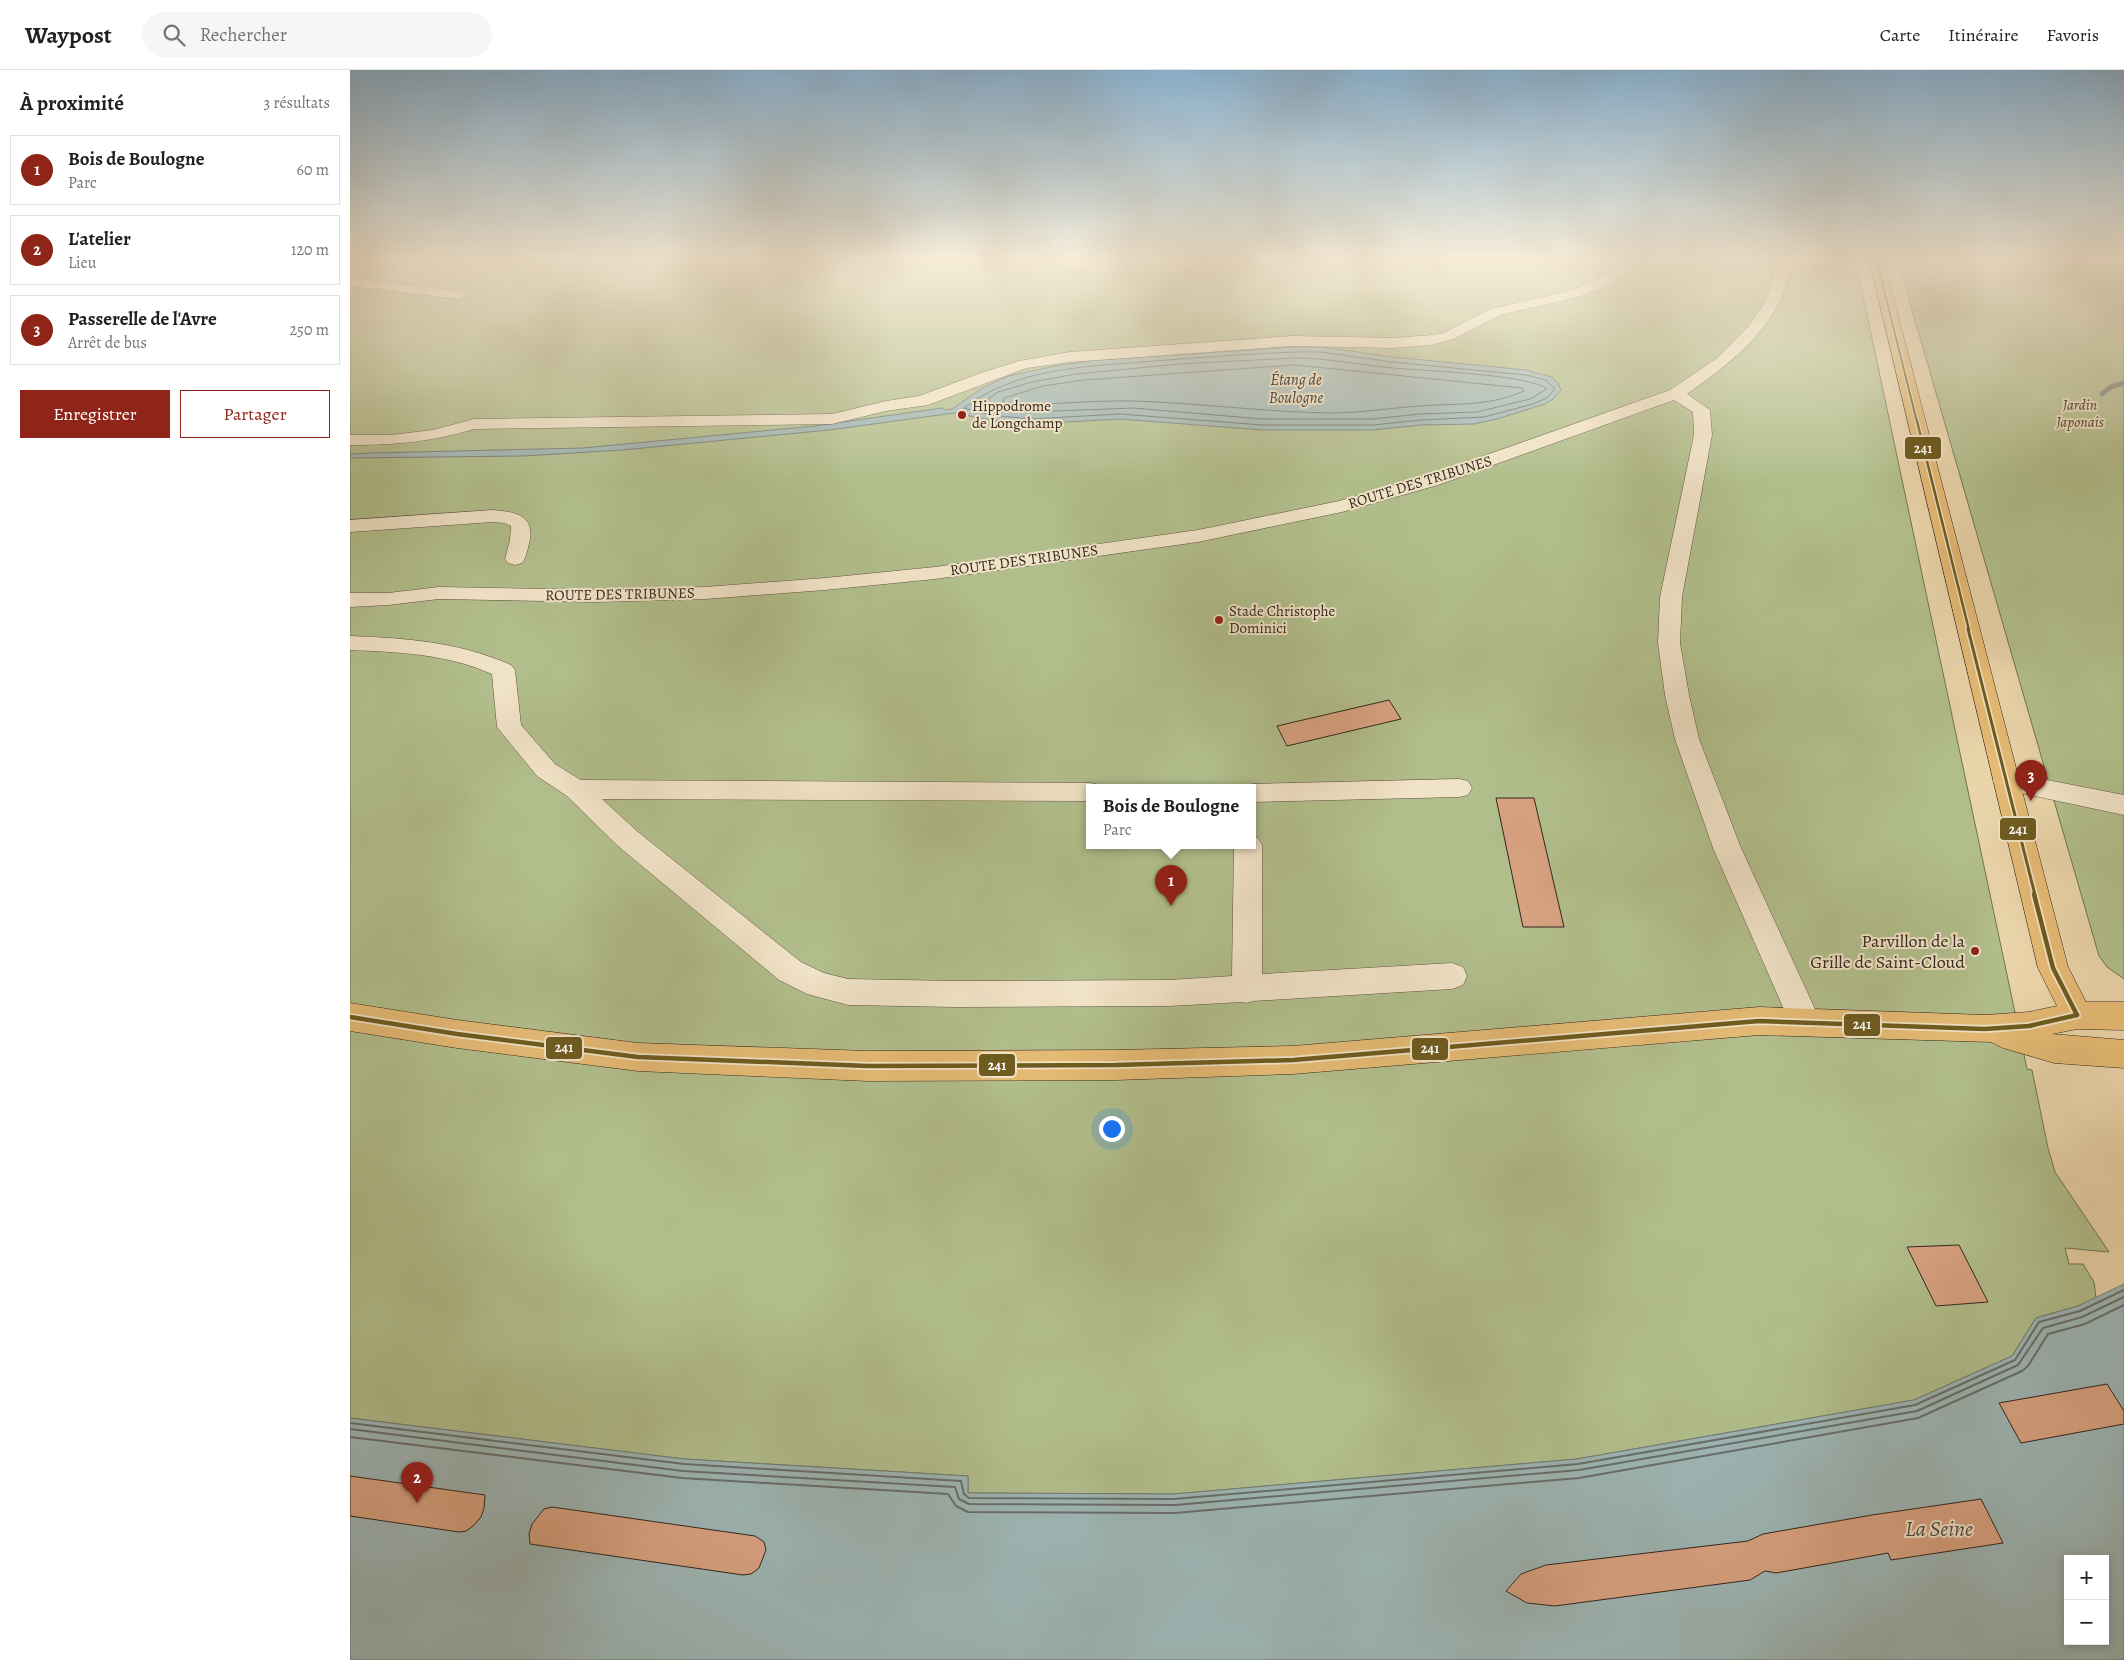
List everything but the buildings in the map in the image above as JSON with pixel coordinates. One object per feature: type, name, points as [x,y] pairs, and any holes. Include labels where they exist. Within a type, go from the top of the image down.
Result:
[{"type":"main road","points":[[1894,332],[2053,968],[2077,1015],[2124,1038]]},
{"type":"main road","points":[[350,1017],[457,1034],[638,1056],[868,1066],[1116,1065],[1293,1060],[1456,1048],[1686,1026],[1760,1021],[1984,1029],[2029,1026],[2077,1015],[2124,1016]]},
{"type":"main road","points":[[1984,1029],[2054,1049],[2124,1054]]},
{"type":"lane","points":[[350,440],[391,440],[434,436],[474,424],[832,419],[922,400],[1025,364],[1070,357],[1292,341],[1393,343],[1432,340],[1456,332]]},
{"type":"lane","name":"ROUTE DES TRIBUNES","points":[[350,600],[388,599],[439,593],[596,596],[705,593],[825,584],[935,573],[1198,536],[1342,506],[1431,481],[1676,394],[1723,361],[1752,332]]},
{"type":"lane","points":[[1676,394],[1701,410],[1702,435],[1671,597],[1669,643],[1677,695],[1687,739],[1727,848],[1805,1022]]},
{"type":"lane","points":[[350,526],[493,516],[506,517],[517,520],[521,524],[521,535],[515,559]]},
{"type":"lane","points":[[350,643],[419,646],[486,661],[503,670],[509,727],[546,770],[576,789],[628,839],[774,958],[790,970],[818,985],[848,992],[956,994],[1169,993],[1247,990],[1452,976]]},
{"type":"lane","points":[[2006,781],[2124,805]]},
{"type":"lane","points":[[1256,793],[1460,788]]},
{"type":"lane","points":[[576,789],[1086,792]]},
{"type":"lane","points":[[1247,990],[1248,849]]},
{"type":"green space","points":[[350,332],[1871,332],[2027,1069],[2032,1070],[2048,1148],[2055,1172],[2109,1252],[2065,1248],[2069,1264],[2083,1264],[2094,1282],[2096,1298],[2078,1306],[2036,1318],[2012,1356],[1914,1400],[1577,1459],[1174,1494],[968,1493],[968,1476],[684,1459],[350,1418]]},
{"type":"green space","name":"Jardin Japonais","points":[[1918,332],[2124,332],[2124,979],[2107,967],[2099,956]]},
{"type":"water","name":"Étang de Boulogne","points":[[1295,347],[1321,347],[1393,357],[1526,370],[1552,377],[1558,383],[1561,390],[1553,399],[1545,404],[1474,424],[1421,425],[1373,430],[1262,430],[1120,419],[1031,424],[1002,422],[954,413],[829,430],[623,450],[523,456],[350,458],[350,454],[372,453],[583,448],[815,426],[942,408],[945,410],[952,409],[984,387],[1009,376],[1055,366],[1098,360]]},
{"type":"water","name":"La Seine","points":[[2124,1284],[2124,1660],[350,1660],[350,1418],[684,1459],[968,1476],[968,1493],[1174,1494],[1577,1459],[1914,1400],[2012,1356],[2036,1318],[2078,1306]]},
{"type":"waterway","points":[[2102,394],[2111,387],[2124,383]]},
{"type":"transit line","name":"241","points":[[1894,332],[2053,968],[2077,1015]]},
{"type":"transit line","name":"241","points":[[350,1017],[457,1034],[638,1057],[868,1066],[1116,1065],[1293,1060],[1759,1021],[1985,1029],[2029,1026],[2077,1015]]},
{"type":"place","name":"Hippodrome de Longchamp","points":[[962,415]]},
{"type":"place","name":"Stade Christophe Dominici","points":[[1219,620]]},
{"type":"place","name":"Passerelle de l'Avre","points":[[2031,801]]},
{"type":"place","name":"Bois de Boulogne","points":[[1171,906]]},
{"type":"place","name":"Parvillon de la Grille de Saint-Cloud","points":[[1975,951]]},
{"type":"place","name":"L'atelier","points":[[417,1503]]}]
